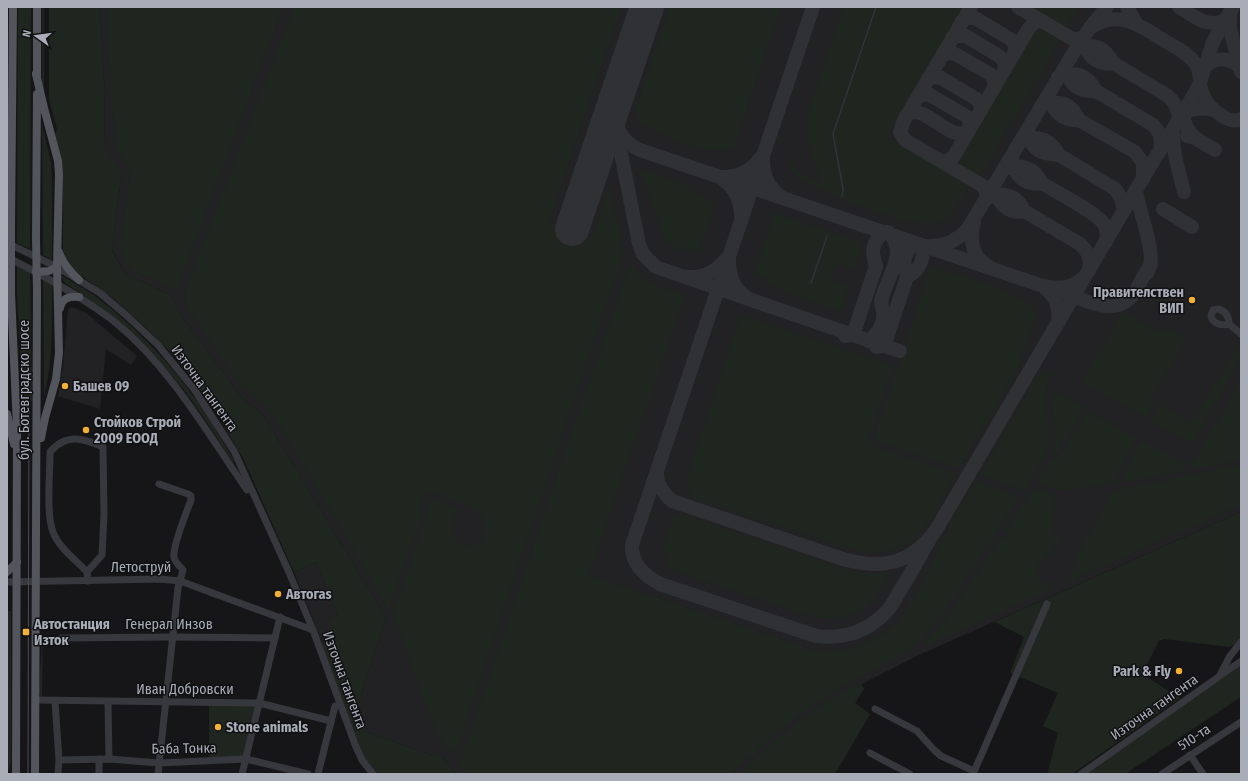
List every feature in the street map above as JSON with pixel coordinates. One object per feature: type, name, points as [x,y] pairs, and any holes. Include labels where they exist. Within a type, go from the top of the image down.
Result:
[{"type":"main road","name":"бул. Ботевградско шосе","points":[[13,7],[11,294],[18,427],[16,774]]},
{"type":"main road","name":"бул. Ботевградско шосе","points":[[35,774],[37,7]]},
{"type":"main road","points":[[7,100],[13,58]]},
{"type":"main road","points":[[36,74],[60,174],[57,267],[59,311],[58,369],[42,431],[36,468]]},
{"type":"main road","points":[[58,246],[62,259],[67,268],[79,280]]},
{"type":"main road","points":[[36,272],[49,271],[57,267]]},
{"type":"main road","points":[[59,311],[61,302],[65,299],[70,297],[79,297]]},
{"type":"main road","points":[[7,414],[18,454]]},
{"type":"main road","points":[[7,572],[18,562]]},
{"type":"street","name":"Източна тангента","points":[[7,243],[57,267],[100,293],[158,345],[194,389],[234,451],[288,570],[313,630],[356,747],[362,760],[373,774]]},
{"type":"street","name":"Източна тангента","points":[[7,257],[79,297],[116,323],[146,351],[203,424],[258,505]]},
{"type":"street","points":[[1229,324],[1241,334]]},
{"type":"street","points":[[88,572],[63,548],[53,533],[50,521],[50,452],[54,448],[69,440],[81,438],[103,447],[104,515],[102,555],[88,572],[88,581]]},
{"type":"street","points":[[158,774],[178,588],[183,570],[174,559],[174,554],[191,500],[191,496],[160,484]]},
{"type":"street","name":"Летоструй","points":[[7,582],[160,579],[180,581],[313,630]]},
{"type":"street","points":[[875,709],[917,731],[941,756],[974,773],[1046,604]]},
{"type":"street","points":[[242,774],[280,617]]},
{"type":"street","name":"Генерал Инзов","points":[[62,638],[275,638]]},
{"type":"street","points":[[1218,678],[1230,656],[1241,642]]},
{"type":"street","name":"Източна тангента","points":[[1080,774],[1241,661]]},
{"type":"street","name":"Иван Добровски","points":[[36,700],[259,703],[331,721]]},
{"type":"street","points":[[55,701],[59,760],[58,774]]},
{"type":"street","points":[[108,702],[109,759]]},
{"type":"street","points":[[318,774],[335,706]]},
{"type":"street","name":"510-та","points":[[1162,774],[1241,722]]},
{"type":"street","points":[[870,753],[910,774]]},
{"type":"street","points":[[1190,755],[1203,774]]},
{"type":"street","name":"Баба Тонка","points":[[59,760],[109,759],[159,762],[246,759],[308,774]]},
{"type":"street","points":[[99,760],[99,774]]},
{"type":"shaded area","points":[[18,7],[31,7],[30,249],[17,243]]},
{"type":"shaded area","points":[[42,7],[44,7],[44,93],[42,84]]},
{"type":"shaded area","points":[[49,7],[100,7],[104,80],[105,154],[122,170],[112,250],[125,274],[171,295],[179,313],[242,398],[264,416],[386,618],[353,720],[358,729],[434,756],[442,756],[456,774],[373,774],[362,760],[319,645],[336,638],[329,620],[338,616],[316,562],[294,572],[243,458],[209,401],[177,359],[145,327],[114,299],[73,270],[66,260],[63,250],[63,171],[55,134],[57,129],[49,100]]},
{"type":"shaded area","points":[[100,7],[1241,7],[1241,512],[919,655],[862,684],[864,689],[855,703],[870,714],[835,774],[456,774],[442,756],[434,756],[358,729],[353,720],[386,618],[264,416],[242,398],[179,313],[171,295],[125,274],[112,249],[122,171],[105,154],[104,80]]},
{"type":"shaded area","points":[[106,7],[283,7],[176,292],[165,284],[132,270],[125,261],[120,248],[130,179],[129,167],[114,147]]},
{"type":"shaded area","points":[[294,7],[621,7],[549,222],[592,237],[609,185],[624,251],[458,747],[454,752],[448,751],[434,727],[393,614],[424,523],[428,500],[432,499],[458,508],[453,523],[453,532],[457,540],[463,544],[471,545],[484,537],[486,530],[484,520],[476,509],[427,491],[423,493],[420,521],[389,609],[274,416],[268,408],[241,385],[187,308],[185,299],[186,289]]},
{"type":"shaded area","points":[[670,7],[781,7],[733,150],[722,151],[701,149],[681,143],[644,124],[640,121],[637,115],[635,109]]},
{"type":"shaded area","points":[[843,7],[965,7],[887,137],[971,185],[945,222],[930,224],[902,220],[852,203],[816,188],[788,170],[791,161],[796,170],[820,183],[807,136],[808,111]]},
{"type":"shaded area","points":[[1026,7],[1079,7],[1065,30]]},
{"type":"shaded area","points":[[1038,29],[1045,29],[1061,40],[979,177],[969,176],[961,166],[959,157],[960,152],[1028,37]]},
{"type":"shaded area","points":[[42,123],[51,163],[52,260],[43,255]]},
{"type":"shaded area","points":[[642,169],[683,184],[712,203],[713,211],[700,250],[681,250],[665,240],[642,175]]},
{"type":"shaded area","points":[[774,213],[863,243],[854,269],[836,263],[830,280],[849,287],[841,312],[781,290],[754,272]]},
{"type":"shaded area","points":[[17,266],[30,272],[32,401],[23,401],[17,294]]},
{"type":"shaded area","points":[[633,266],[645,280],[654,285],[685,295],[589,575],[815,651],[833,652],[851,649],[888,631],[902,616],[931,568],[951,521],[976,482],[1017,496],[1017,501],[945,611],[920,640],[900,655],[839,688],[805,711],[773,736],[731,774],[465,774],[460,766],[460,761],[628,268]]},
{"type":"shaded area","points":[[931,267],[972,279],[1004,291],[1029,305],[1036,313],[1018,369],[959,468],[881,443],[876,438],[876,432]]},
{"type":"shaded area","points":[[61,275],[95,296],[156,350],[174,371],[206,414],[221,437],[234,461],[234,464],[191,399],[163,365],[124,326],[65,283]]},
{"type":"shaded area","points":[[43,280],[52,284],[52,327],[49,369],[44,397]]},
{"type":"shaded area","points":[[72,307],[86,313],[137,356],[131,365],[106,349],[100,409],[58,396],[63,367],[68,309]]},
{"type":"shaded area","points":[[1123,311],[1159,333],[1169,329],[1187,339],[1151,398],[1155,401],[1146,418],[1082,382]]},
{"type":"shaded area","points":[[740,315],[893,366],[871,433],[872,443],[878,448],[957,474],[931,519],[921,532],[910,542],[896,549],[880,553],[860,552],[707,503],[689,493],[686,480]]},
{"type":"shaded area","points":[[1238,346],[1241,348],[1241,358],[1192,443],[1150,421],[1160,404],[1191,423]]},
{"type":"shaded area","points":[[1051,372],[1046,388],[1048,436],[1047,452],[1025,488],[1020,489],[980,475],[1038,375]]},
{"type":"shaded area","points":[[1241,381],[1241,460],[1198,469],[1193,467],[1188,462],[1194,461]]},
{"type":"shaded area","points":[[1059,393],[1083,407],[1083,412],[1056,453],[1053,454],[1055,443],[1053,397]]},
{"type":"shaded area","points":[[1088,411],[1136,437],[1118,473],[1117,481],[1065,491],[1040,484],[1039,479],[1050,462],[1058,458]]},
{"type":"shaded area","points":[[1141,440],[1180,461],[1187,469],[1125,483],[1125,472],[1127,466]]},
{"type":"shaded area","points":[[1241,465],[1241,505],[1064,583],[1079,560],[1075,558],[1111,495],[1118,490]]},
{"type":"shaded area","points":[[1036,489],[1054,495],[1056,505],[1052,516],[1052,530],[1060,540],[1042,560],[1037,570],[1038,576],[1042,583],[1050,582],[1053,588],[925,645],[925,642],[948,616],[1002,536],[1008,539],[1010,535],[1005,531],[1032,491]]},
{"type":"shaded area","points":[[1241,512],[1241,638],[1234,645],[1229,647],[1164,639],[1159,641],[1142,674],[1180,698],[1072,774],[1047,774],[1058,733],[1043,726],[1058,693],[1010,673],[1024,637],[994,622]]},
{"type":"shaded area","points":[[685,515],[851,571],[870,574],[889,572],[884,584],[872,600],[857,612],[840,618],[821,618],[810,616],[677,572],[672,569],[668,564],[663,548],[673,517]]},
{"type":"shaded area","points":[[316,562],[338,616],[336,638],[323,644],[294,572]]},
{"type":"shaded area","points":[[7,611],[11,611],[11,763],[7,774]]},
{"type":"shaded area","points":[[43,620],[42,698],[39,693]]},
{"type":"shaded area","points":[[1241,665],[1241,697],[1125,774],[1087,774]]},
{"type":"shaded area","points":[[860,682],[864,689],[855,703],[870,714],[835,774],[739,774],[768,747],[820,706]]},
{"type":"shaded area","points":[[209,702],[259,703],[246,759],[209,761]]},
{"type":"waterway","points":[[842,196],[843,189],[833,134],[876,7]]},
{"type":"waterway","points":[[811,283],[827,236]]},
{"type":"taxiway","points":[[813,7],[632,545],[632,552],[636,564],[640,569],[660,584],[816,636],[827,637],[846,635],[864,629],[880,618],[895,600],[930,539]]},
{"type":"taxiway","points":[[971,7],[904,120],[900,132],[905,140],[983,186],[986,192],[986,199]]},
{"type":"taxiway","points":[[1018,7],[1071,38],[1083,38]]},
{"type":"taxiway","points":[[930,246],[946,244],[959,237],[967,230],[1074,52],[1089,29],[1107,7]]},
{"type":"taxiway","points":[[1127,7],[1136,23]]},
{"type":"taxiway","points":[[1179,7],[1207,22],[1213,23],[1225,20]]},
{"type":"taxiway","points":[[657,472],[661,488],[672,501],[843,559],[871,564],[883,564],[906,557],[917,550],[936,530],[1140,183],[1195,93],[1213,42],[1233,7]]},
{"type":"taxiway","points":[[1230,12],[1230,29],[1241,72]]},
{"type":"taxiway","points":[[962,21],[968,18],[975,18],[1010,39],[1015,44],[1015,52]]},
{"type":"taxiway","points":[[1092,27],[1112,19],[1132,22],[1179,49],[1190,57],[1197,65],[1201,89],[1205,99],[1211,107],[1228,119],[1241,119]]},
{"type":"taxiway","points":[[942,162],[950,160],[954,156],[1029,28],[1035,22],[1042,21]]},
{"type":"taxiway","points":[[952,38],[956,36],[966,36],[999,56],[1004,61],[1005,70]]},
{"type":"taxiway","points":[[1082,39],[1086,50],[1093,58],[1102,63],[1113,63]]},
{"type":"taxiway","points":[[1076,48],[1093,46],[1102,49],[1110,57],[1113,63],[1168,96],[1176,107],[1179,120]]},
{"type":"taxiway","points":[[942,56],[948,53],[955,54],[990,74],[994,79],[994,87]]},
{"type":"taxiway","points":[[1205,67],[1209,63],[1218,60],[1227,60],[1241,67]]},
{"type":"taxiway","points":[[1066,68],[1069,79],[1075,86],[1079,89],[1096,91]]},
{"type":"taxiway","points":[[1058,77],[1070,74],[1080,75],[1089,81],[1096,91],[1153,125],[1160,134],[1161,149]]},
{"type":"taxiway","points":[[928,79],[934,77],[941,78],[978,100],[980,102],[981,110]]},
{"type":"taxiway","points":[[918,97],[924,94],[930,95],[966,116],[970,121],[969,129]]},
{"type":"taxiway","points":[[1049,96],[1056,111],[1068,119],[1079,120]]},
{"type":"taxiway","points":[[1041,106],[1053,103],[1064,104],[1072,109],[1079,120],[1135,152],[1143,163],[1143,179]]},
{"type":"taxiway","points":[[614,104],[614,118],[639,244],[643,254],[656,267],[853,335],[876,266]]},
{"type":"taxiway","points":[[1195,138],[1187,128],[1182,114],[1190,110],[1213,110]]},
{"type":"taxiway","points":[[907,115],[914,112],[921,113],[953,132],[961,133],[968,131]]},
{"type":"taxiway","points":[[615,123],[625,139],[631,145],[640,150],[1043,286],[1054,288],[1070,286],[1084,277]]},
{"type":"taxiway","points":[[1173,130],[1175,153],[1184,192]]},
{"type":"taxiway","points":[[1028,132],[1029,138],[1038,150],[1047,154],[1059,155]]},
{"type":"taxiway","points":[[1187,136],[1195,138],[1215,150]]},
{"type":"taxiway","points":[[1020,141],[1038,138],[1048,142],[1056,149],[1059,155],[1115,189],[1122,200],[1123,212]]},
{"type":"taxiway","points":[[723,177],[734,176],[748,170],[760,158]]},
{"type":"taxiway","points":[[763,159],[765,174],[769,184],[780,196]]},
{"type":"taxiway","points":[[1012,159],[1015,170],[1021,178],[1030,183],[1041,183]]},
{"type":"taxiway","points":[[1004,169],[1010,167],[1021,167],[1031,170],[1035,173],[1041,183],[1075,202],[1100,219],[1105,226],[1106,242]]},
{"type":"taxiway","points":[[722,179],[727,182],[734,191],[740,205],[741,216]]},
{"type":"taxiway","points":[[994,187],[995,193],[1004,206],[1013,211],[1024,211]]},
{"type":"taxiway","points":[[1136,190],[1151,256],[1147,273]]},
{"type":"taxiway","points":[[987,198],[998,195],[1014,198],[1018,201],[1024,211],[1080,244],[1089,256],[1089,271]]},
{"type":"taxiway","points":[[1163,209],[1192,227]]},
{"type":"taxiway","points":[[974,222],[972,235],[973,247],[978,258],[988,266]]},
{"type":"taxiway","points":[[876,266],[873,252],[875,244],[883,232]]},
{"type":"taxiway","points":[[869,341],[882,324],[883,310],[881,302],[883,293],[897,257],[897,248],[894,240],[888,232]]},
{"type":"taxiway","points":[[845,336],[853,335],[884,346],[907,277],[904,263],[906,254],[914,243]]},
{"type":"taxiway","points":[[907,277],[918,268],[923,256],[923,246]]},
{"type":"taxiway","points":[[687,277],[709,273],[722,264],[726,259]]},
{"type":"taxiway","points":[[729,260],[730,271],[735,286],[746,297]]},
{"type":"taxiway","points":[[1067,294],[1103,306],[1120,304],[1128,300],[1135,292],[1151,264]]},
{"type":"taxiway","points":[[1043,286],[1054,298],[1058,307],[1058,323]]},
{"type":"taxiway","points":[[876,347],[884,346],[900,351]]},
{"type":"runway","points":[[572,229],[647,7]]},
{"type":"tram line","points":[[28,774],[29,402]]},
{"type":"place","name":"Правителствен ВИП","points":[[1192,300]]},
{"type":"place","name":"Башев 09","points":[[65,386]]},
{"type":"place","name":"Стойков Строй 2009 ЕООД","points":[[86,430]]},
{"type":"place","name":"Автогаѕ","points":[[278,594]]},
{"type":"place","name":"Автостанция Изток","points":[[26,632]]},
{"type":"place","name":"Park & Fly","points":[[1179,671]]},
{"type":"place","name":"Stone animals","points":[[218,727]]}]
